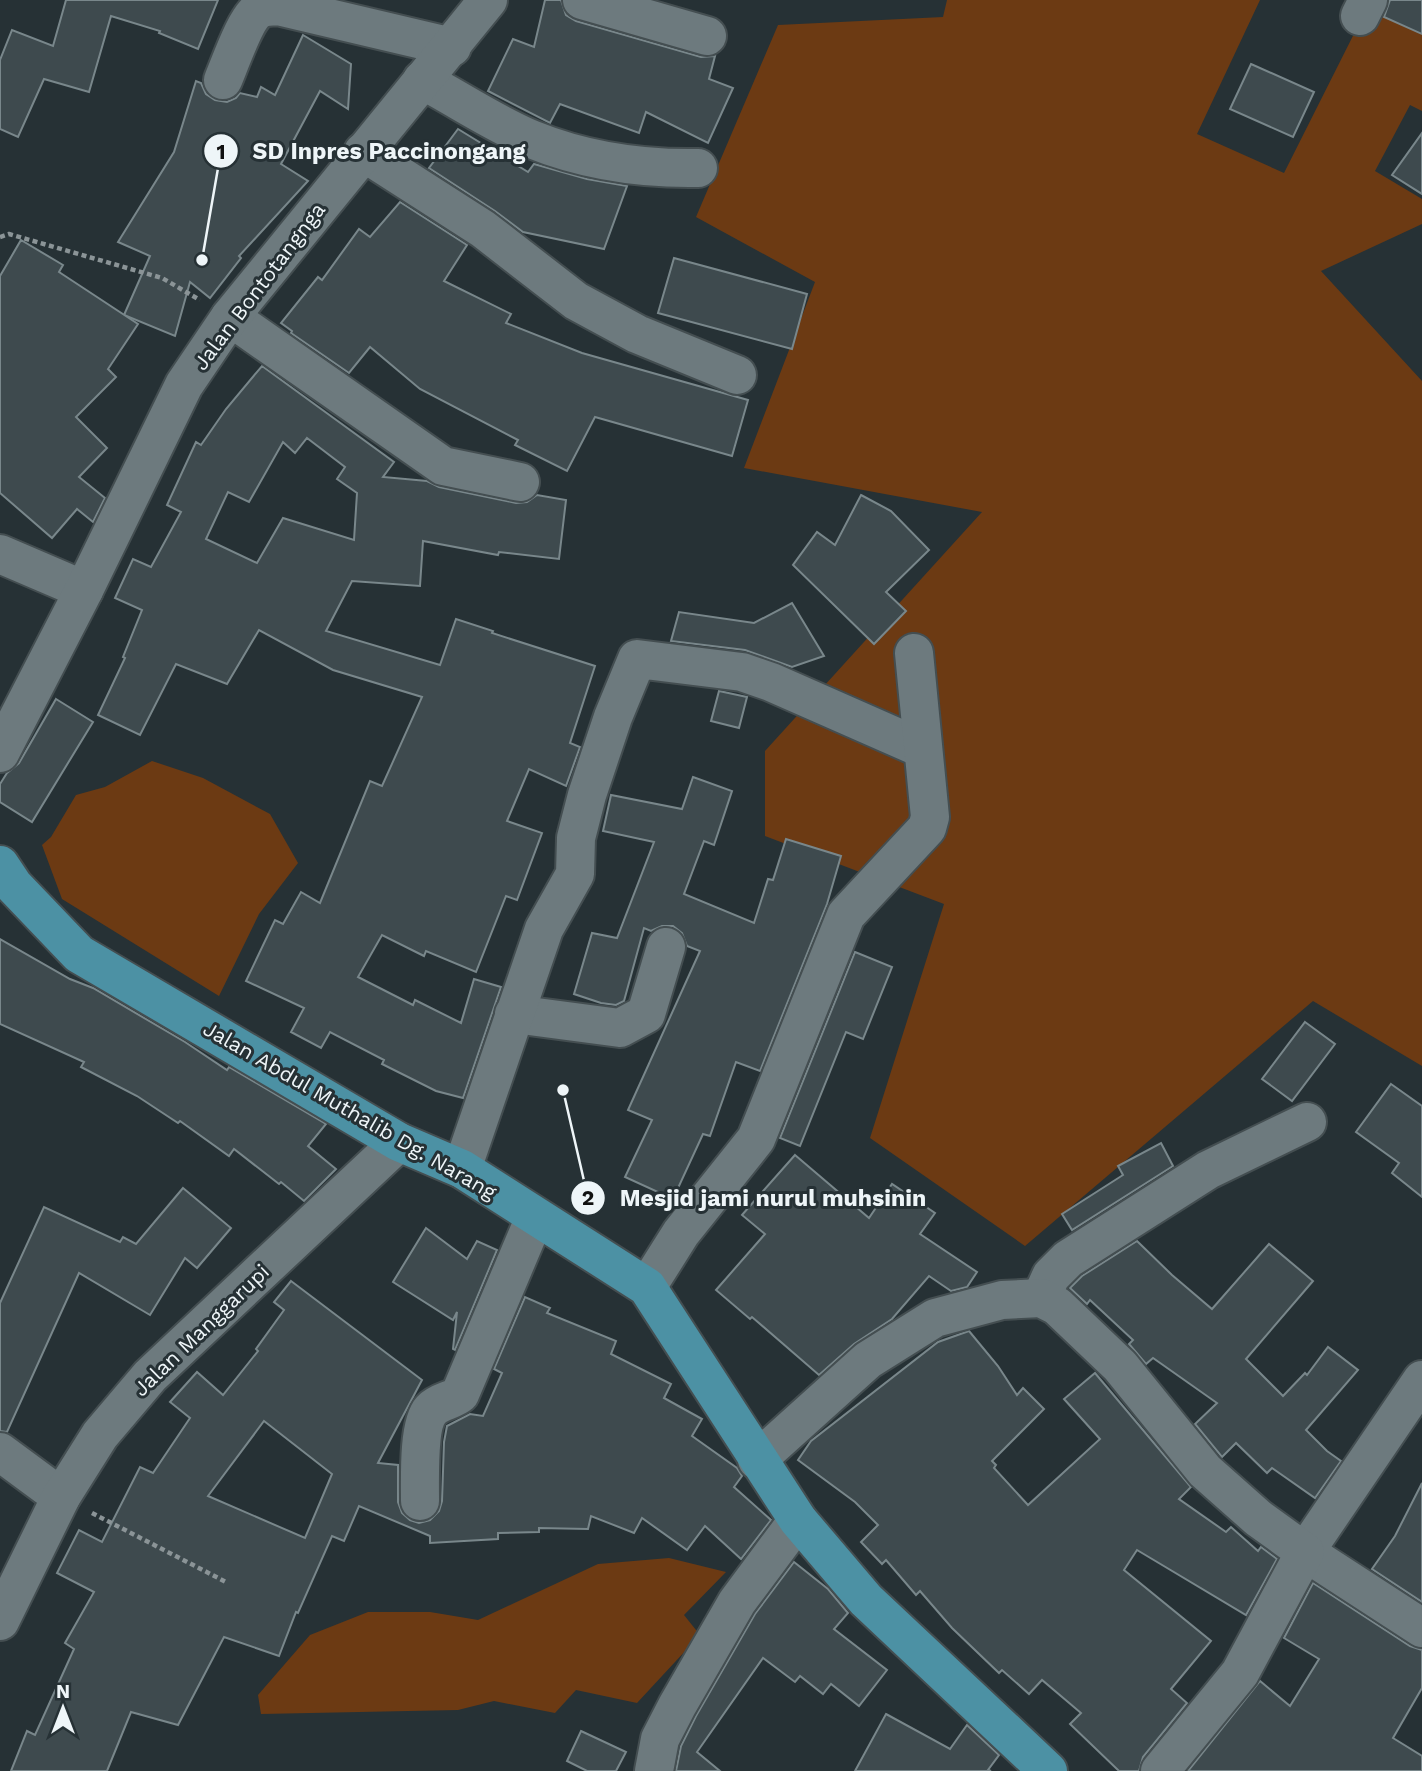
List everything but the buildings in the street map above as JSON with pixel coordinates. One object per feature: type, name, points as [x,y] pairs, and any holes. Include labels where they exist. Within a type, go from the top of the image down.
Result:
[{"type":"main road","name":"Jalan Abdul Muthalib Dg. Narang","points":[[0,865],[13,886],[79,954],[399,1142],[462,1169],[646,1287],[798,1520],[866,1600],[1048,1771]]},
{"type":"street","name":"Jalan Bontotangnga","points":[[0,752],[84,590],[184,385],[230,317],[488,0]]},
{"type":"street","points":[[582,0],[707,36]]},
{"type":"street","points":[[223,80],[249,23],[258,10],[267,7],[278,6],[452,47]]},
{"type":"street","points":[[422,80],[529,138],[548,145],[601,161],[654,169],[698,168]]},
{"type":"street","points":[[363,152],[483,229],[576,301],[637,334],[737,374]]},
{"type":"street","points":[[230,317],[443,466],[520,482]]},
{"type":"street","points":[[0,554],[84,590]]},
{"type":"street","points":[[646,1287],[681,1234],[756,1139],[846,915],[927,828],[930,817],[914,653]]},
{"type":"street","points":[[462,1169],[544,929],[575,874],[576,838],[587,796],[613,718],[637,659],[742,672],[771,682],[923,749]]},
{"type":"street","points":[[514,1014],[620,1028],[646,1014],[666,947]]},
{"type":"street","points":[[1041,1298],[1051,1276],[1068,1259],[1208,1170],[1307,1122]]},
{"type":"street","name":"Jalan Manggarupi","points":[[0,1621],[61,1497],[100,1435],[150,1376],[399,1142]]},
{"type":"street","points":[[420,1501],[425,1418],[437,1404],[460,1394],[535,1217]]},
{"type":"street","points":[[757,1460],[868,1360],[935,1318],[1002,1300],[1041,1298],[1057,1306],[1120,1366],[1205,1471],[1258,1518],[1422,1628]]},
{"type":"street","points":[[1160,1771],[1240,1673],[1305,1552],[1422,1380]]},
{"type":"street","points":[[0,1451],[61,1497]]},
{"type":"street","points":[[654,1771],[660,1739],[683,1694],[737,1602],[798,1520]]},
{"type":"path","points":[[0,237],[9,234],[162,278],[230,317]]},
{"type":"path","points":[[61,1497],[228,1583]]},
{"type":"shaded area","points":[[947,0],[1260,0],[1197,134],[1284,173],[1371,0],[1422,0],[1422,111],[1410,105],[1375,171],[1422,199],[1422,224],[1321,271],[1422,381],[1422,1066],[1313,1001],[1025,1246],[870,1138],[944,904],[765,836],[765,751],[982,512],[744,468],[815,282],[696,217],[778,25],[943,17]]},
{"type":"shaded area","points":[[152,761],[203,778],[270,814],[298,863],[259,914],[219,996],[62,899],[42,845],[51,837],[76,795],[105,787]]},
{"type":"shaded area","points":[[669,1558],[726,1572],[684,1615],[700,1635],[637,1703],[576,1690],[555,1713],[494,1701],[458,1710],[261,1714],[258,1695],[310,1635],[368,1612],[430,1612],[478,1620],[598,1564]]},
{"type":"place","name":"SD Inpres Paccinongang","points":[[202,260]]},
{"type":"place","name":"Mesjid jami nurul muhsinin","points":[[563,1090]]}]
